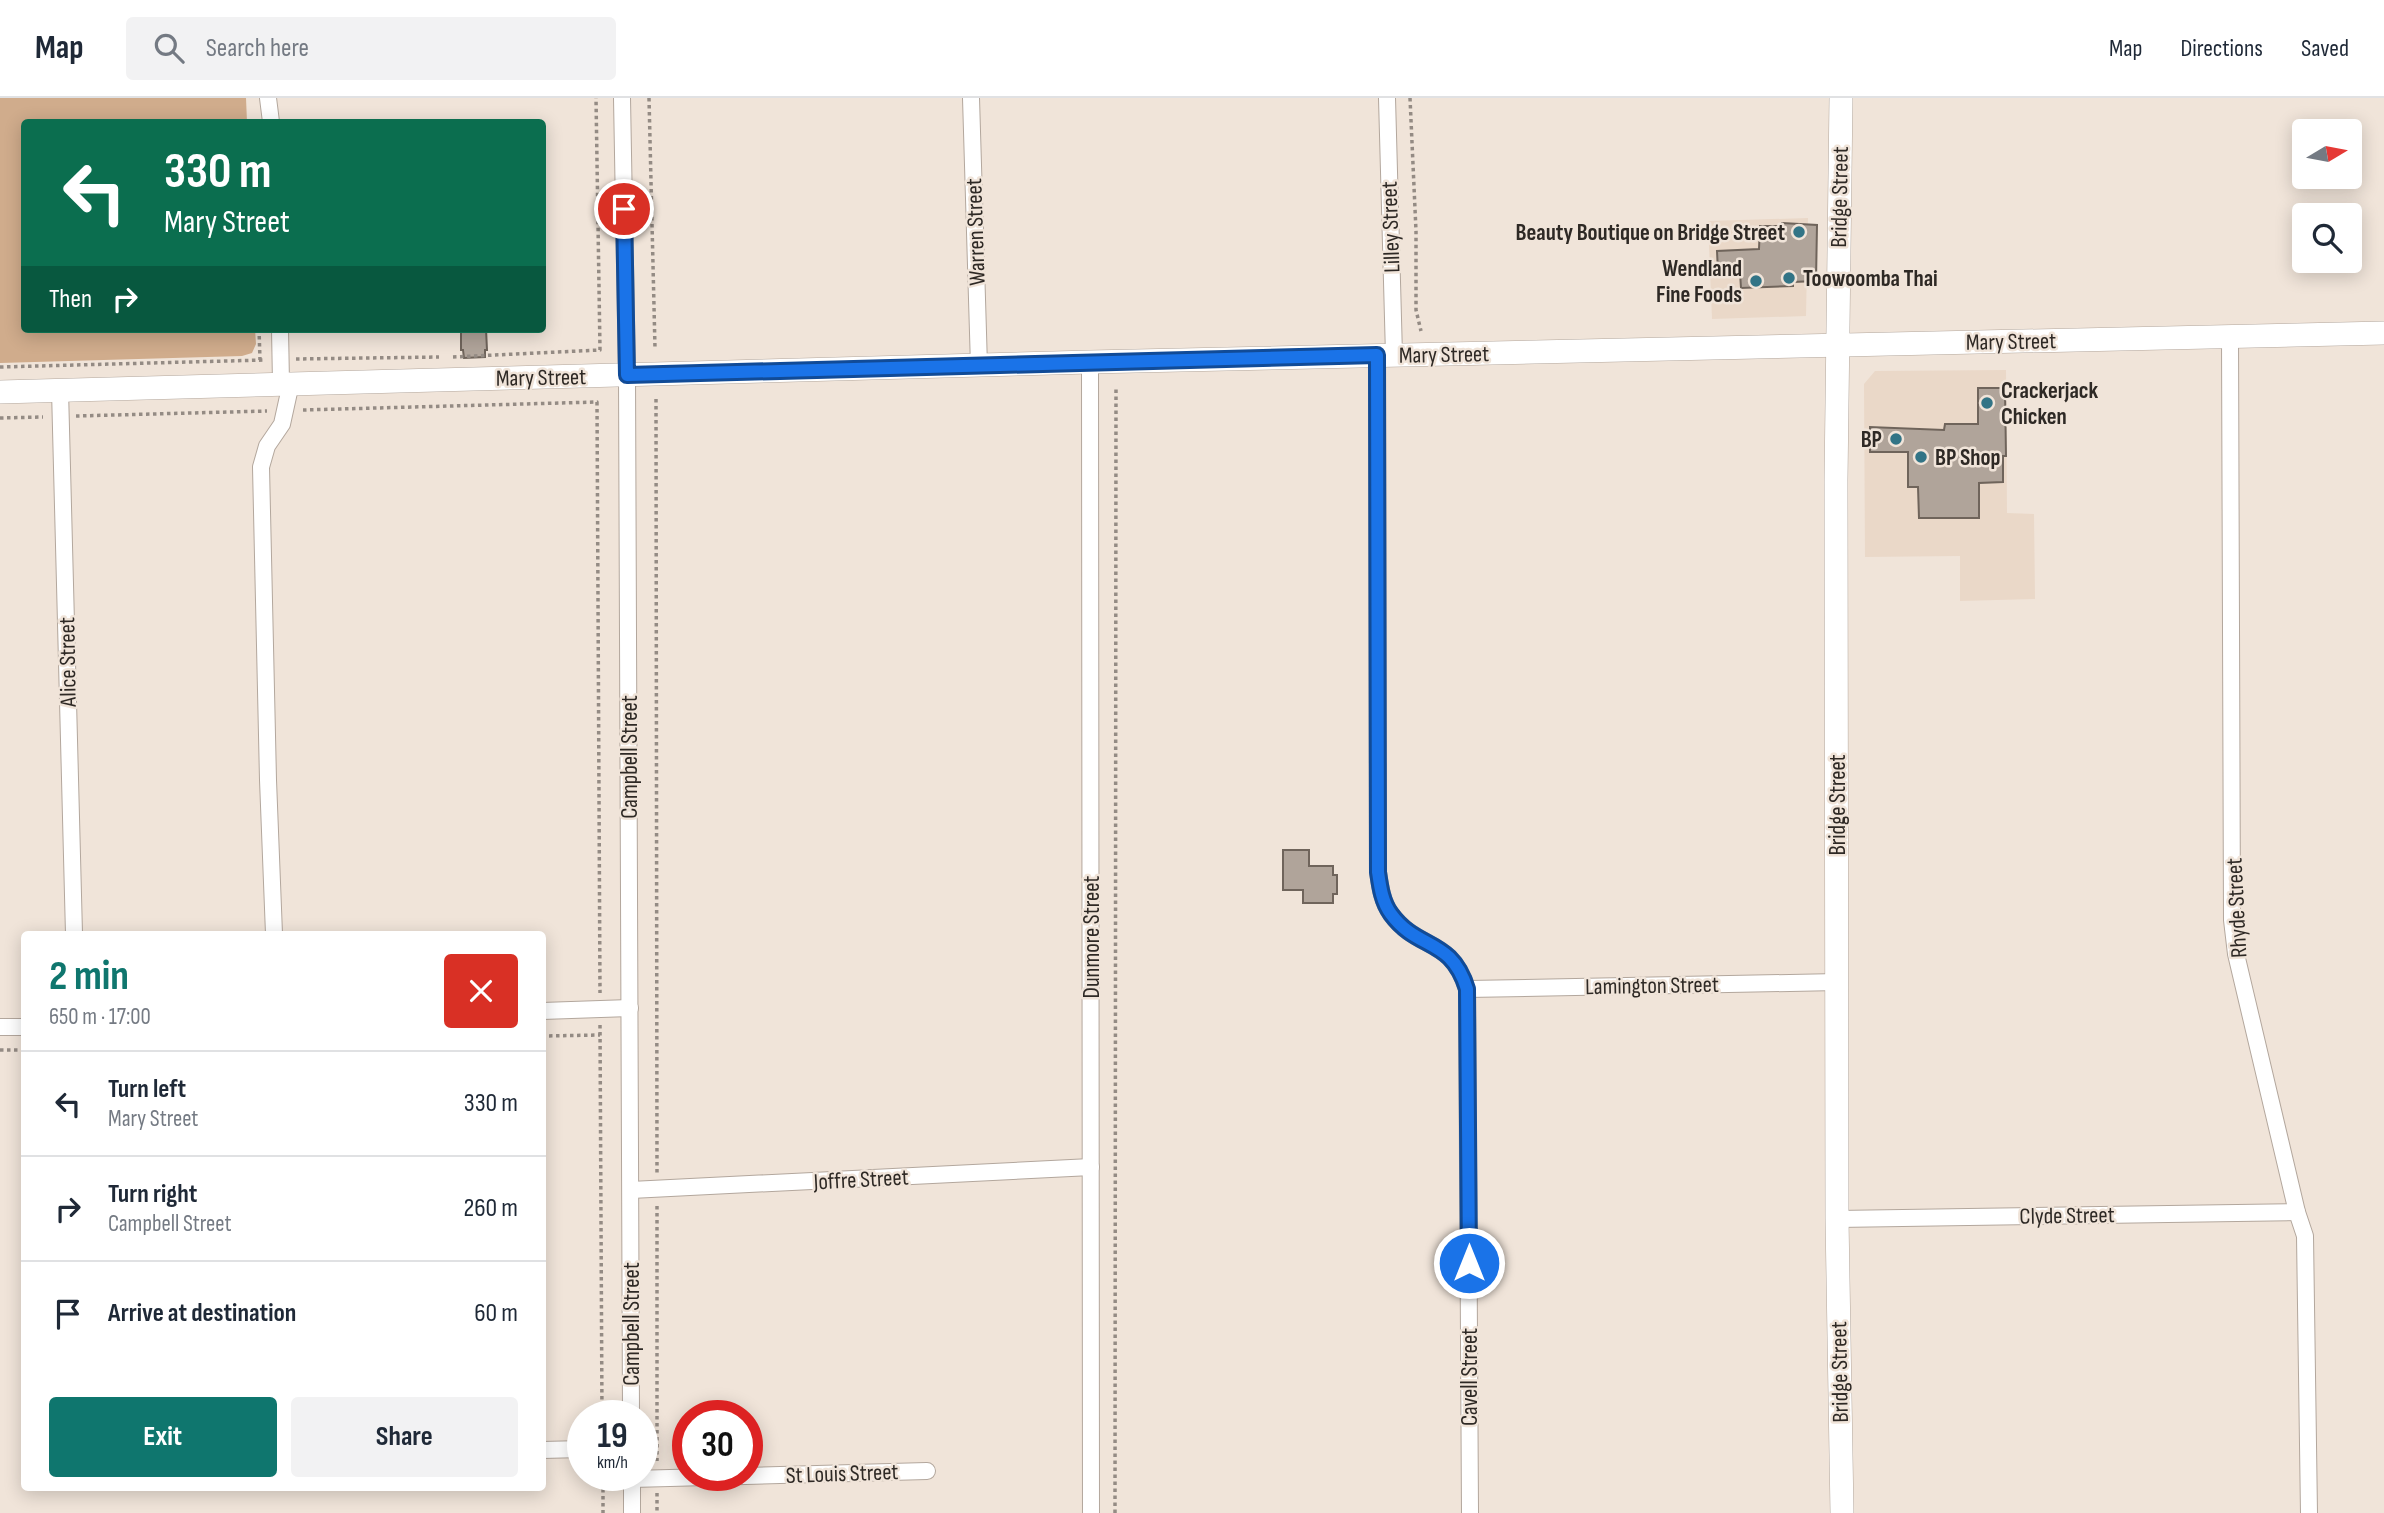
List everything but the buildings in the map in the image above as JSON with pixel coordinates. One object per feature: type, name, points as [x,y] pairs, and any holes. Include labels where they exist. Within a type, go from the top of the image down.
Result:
[{"type":"street","points":[[268,98],[271,119]]},
{"type":"street","name":"Campbell Street","points":[[622,98],[627,375],[631,1400]]},
{"type":"street","name":"Warren Street","points":[[971,98],[979,366]]},
{"type":"street","name":"Lilley Street","points":[[1385,355],[1387,98]]},
{"type":"street","name":"Bridge Street","points":[[1840,98],[1836,344],[1837,1219],[1842,1513]]},
{"type":"street","points":[[274,931],[261,467],[267,446],[282,424],[286,383],[281,360],[280,333]]},
{"type":"street","name":"Mary Street","points":[[0,392],[1090,362],[2384,333]]},
{"type":"street","name":"Rhyde Street","points":[[2230,337],[2233,935],[2297,1212],[2305,1236],[2309,1513]]},
{"type":"street","name":"Cavell Street","points":[[1385,355],[1380,883],[1381,894],[1390,913],[1414,935],[1451,957],[1461,970],[1467,989],[1470,1513]]},
{"type":"street","name":"Dunmore Street","points":[[1090,362],[1091,1513]]},
{"type":"street","name":"Alice Street","points":[[60,390],[74,931]]},
{"type":"street","name":"Lamington Street","points":[[1467,989],[1838,982]]},
{"type":"street","points":[[546,1011],[630,1008]]},
{"type":"street","points":[[0,1027],[21,1027]]},
{"type":"street","name":"Joffre Street","points":[[631,1190],[1091,1167]]},
{"type":"street","name":"Clyde Street","points":[[1837,1219],[2297,1212]]},
{"type":"street","points":[[546,1450],[567,1449]]},
{"type":"street","name":"St Louis Street","points":[[658,1478],[927,1471]]},
{"type":"street","points":[[632,1491],[632,1513]]},
{"type":"path","points":[[0,367],[447,357],[600,350],[596,98]]},
{"type":"path","points":[[649,98],[655,348]]},
{"type":"path","points":[[1410,98],[1416,231],[1416,310],[1420,331]]},
{"type":"path","points":[[259,333],[260,360]]},
{"type":"path","points":[[1115,1513],[1116,388]]},
{"type":"path","points":[[656,399],[657,1400]]},
{"type":"path","points":[[597,402],[602,1400]]},
{"type":"path","points":[[546,1036],[600,1035]]},
{"type":"path","points":[[0,1050],[21,1050]]},
{"type":"path","points":[[603,1491],[603,1513]]},
{"type":"path","points":[[657,1491],[657,1513]]},
{"type":"shaded area","points":[[0,98],[246,98],[247,119],[21,119],[21,333],[255,333],[256,344],[252,353],[242,356],[0,363]]},
{"type":"shaded area","points":[[1808,218],[1806,316],[1712,319],[1708,221]]},
{"type":"shaded area","points":[[2006,370],[2007,513],[2034,514],[2035,599],[1960,601],[1960,556],[1865,557],[1864,384],[1875,371]]},
{"type":"place","name":"Beauty Boutique on Bridge Street","points":[[1799,232]]},
{"type":"place","name":"Toowoomba Thai","points":[[1789,278]]},
{"type":"place","name":"Wendland Fine Foods","points":[[1756,281]]},
{"type":"place","name":"Crackerjack Chicken","points":[[1987,403]]},
{"type":"place","name":"BP","points":[[1896,439]]},
{"type":"place","name":"BP Shop","points":[[1921,457]]},
{"type":"route","points":[[624,209],[627,375],[1377,355],[1378,872],[1381,894],[1390,913],[1414,935],[1451,957],[1461,970],[1467,989],[1469,1263]]}]
